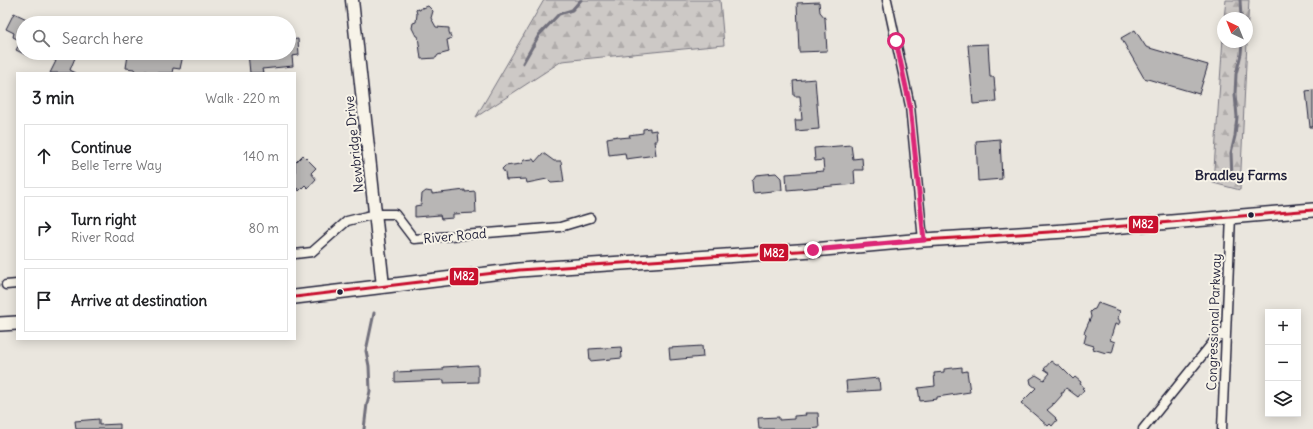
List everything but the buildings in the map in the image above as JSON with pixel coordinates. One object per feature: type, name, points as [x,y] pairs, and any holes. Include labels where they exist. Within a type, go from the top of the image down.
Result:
[{"type":"main road","points":[[296,297],[519,270],[813,250],[1313,210]]},
{"type":"main road","points":[[0,324],[16,323]]},
{"type":"street","name":"Newbridge Drive","points":[[352,0],[383,286]]},
{"type":"street","points":[[887,0],[910,106],[924,240]]},
{"type":"street","name":"River Road","points":[[296,254],[312,252],[347,221],[375,214],[395,214],[414,239],[560,227],[590,218]]},
{"type":"street","name":"Congressional Parkway","points":[[1222,429],[1231,216]]},
{"type":"street","points":[[6,285],[16,284]]},
{"type":"street","points":[[1143,429],[1214,341],[1225,332]]},
{"type":"green space","points":[[544,0],[720,0],[724,45],[562,61],[476,117]]},
{"type":"green space","points":[[1226,0],[1249,0],[1248,12],[1225,12]]},
{"type":"green space","points":[[1222,48],[1247,48],[1240,190],[1213,183]]},
{"type":"waterway","points":[[523,63],[539,35],[559,14],[572,10],[581,0]]},
{"type":"waterway","points":[[1240,0],[1241,12]]},
{"type":"waterway","points":[[1232,178],[1231,153],[1237,117],[1235,94],[1236,74],[1242,48]]},
{"type":"waterway","points":[[364,429],[370,391],[369,366],[366,351],[374,313]]},
{"type":"transit line","name":"M82","points":[[296,297],[519,270],[1065,231],[1313,210]]},
{"type":"district","name":"Bradley Farms","points":[[1241,175]]},
{"type":"route","points":[[813,250],[924,240],[910,106],[896,41]]}]
